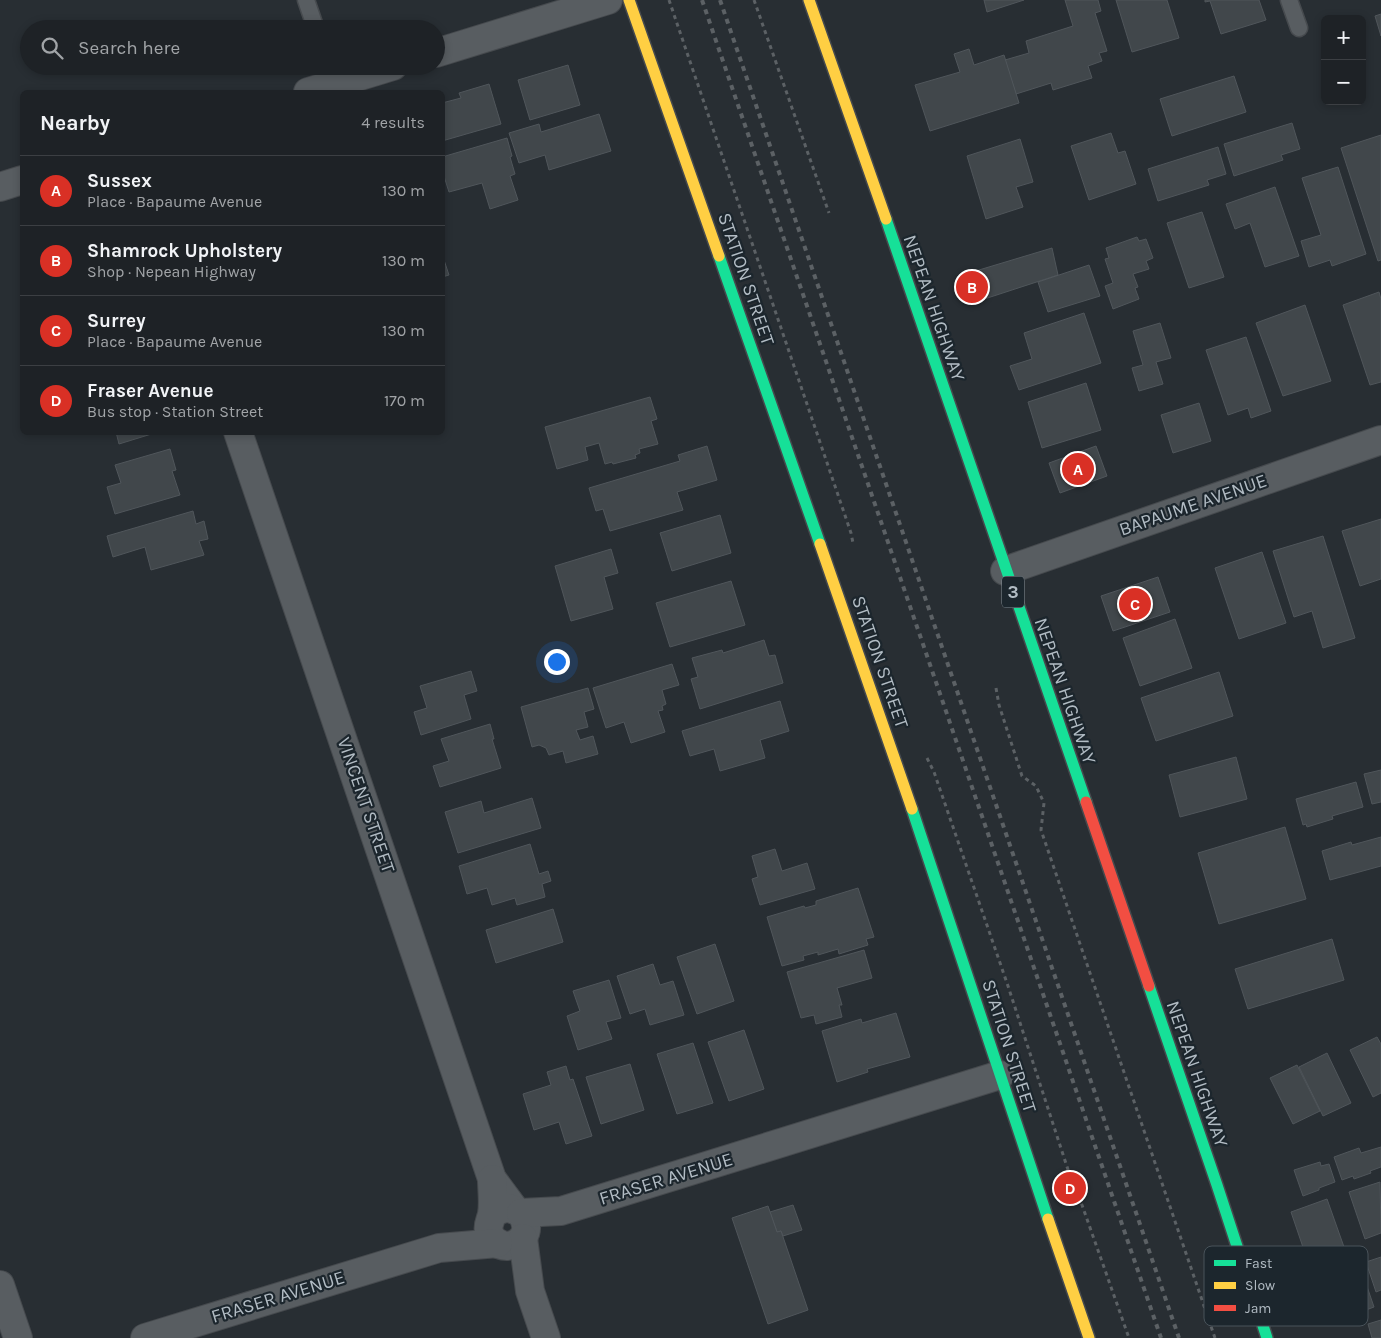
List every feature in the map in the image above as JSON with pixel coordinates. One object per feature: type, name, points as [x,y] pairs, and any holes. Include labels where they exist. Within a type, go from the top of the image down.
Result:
[{"type":"main road","name":"STATION STREET","points":[[629,0],[875,699],[1089,1338]]},
{"type":"main road","name":"NEPEAN HIGHWAY","points":[[809,0],[1237,1246]]},
{"type":"main road","name":"NEPEAN HIGHWAY","points":[[1263,1326],[1267,1338]]},
{"type":"street","points":[[445,50],[608,0]]},
{"type":"street","points":[[311,90],[331,75]]},
{"type":"street","points":[[0,187],[20,181]]},
{"type":"street","name":"VINCENT STREET","points":[[239,435],[546,1338]]},
{"type":"street","name":"BAPAUME AVENUE","points":[[1005,571],[1381,440]]},
{"type":"street","name":"FRASER AVENUE","points":[[145,1338],[508,1228],[539,1224],[561,1211],[1000,1075]]},
{"type":"street","points":[[0,1285],[18,1338]]},
{"type":"lane","points":[[306,0],[313,20]]},
{"type":"lane","points":[[1289,0],[1299,28]]},
{"type":"path","points":[[754,0],[829,213]]},
{"type":"path","points":[[996,688],[999,705],[1022,776],[1036,786],[1044,803],[1041,830],[1204,1309]]},
{"type":"path","points":[[1210,1326],[1214,1338]]},
{"type":"building","points":[[984,0],[1024,0],[987,12]]},
{"type":"building","points":[[1065,0],[1098,0],[1101,11],[1095,13],[1107,51],[1099,53],[1102,61],[1088,66],[1092,78],[1053,90],[1051,83],[1016,94],[1005,60],[1029,53],[1026,41],[1073,26]]},
{"type":"building","points":[[1116,0],[1167,0],[1179,38],[1132,52]]},
{"type":"building","points":[[1205,0],[1259,0],[1266,20],[1221,34],[1210,1],[1205,2]]},
{"type":"building","points":[[1381,14],[1381,36],[1375,16]]},
{"type":"building","points":[[969,49],[974,65],[1004,55],[1019,103],[930,131],[915,85],[960,72],[954,54]]},
{"type":"building","points":[[568,65],[580,105],[530,120],[518,80]]},
{"type":"building","points":[[1234,76],[1246,112],[1172,136],[1160,99]]},
{"type":"building","points":[[489,84],[501,124],[445,140],[445,102],[461,98],[459,93]]},
{"type":"building","points":[[599,114],[611,151],[549,170],[545,155],[519,163],[509,133],[539,124],[541,132]]},
{"type":"building","points":[[1292,123],[1300,149],[1281,155],[1283,160],[1234,176],[1224,144]]},
{"type":"building","points":[[1111,133],[1118,153],[1125,151],[1136,184],[1089,200],[1071,146]]},
{"type":"building","points":[[1381,135],[1381,260],[1378,261],[1341,148]]},
{"type":"building","points":[[507,138],[515,174],[510,176],[518,200],[490,209],[482,183],[449,192],[445,179],[445,156]]},
{"type":"building","points":[[1020,139],[1033,182],[1016,187],[1023,207],[986,219],[967,156]]},
{"type":"building","points":[[1218,147],[1226,174],[1207,180],[1209,185],[1158,201],[1148,169]]},
{"type":"building","points":[[1338,167],[1366,254],[1332,266],[1330,260],[1309,267],[1301,241],[1321,235],[1302,178]]},
{"type":"building","points":[[1275,187],[1299,256],[1265,267],[1250,223],[1235,229],[1226,204]]},
{"type":"building","points":[[1202,212],[1224,277],[1189,288],[1167,223]]},
{"type":"building","points":[[1137,237],[1139,241],[1146,239],[1153,258],[1146,261],[1149,269],[1133,274],[1138,287],[1135,288],[1139,299],[1113,309],[1105,286],[1113,283],[1105,259],[1109,258],[1106,248]]},
{"type":"building","points":[[1052,248],[1058,275],[969,304],[959,276]]},
{"type":"building","points":[[445,263],[449,275],[445,276]]},
{"type":"building","points":[[1089,265],[1100,296],[1048,312],[1038,282]]},
{"type":"building","points":[[1379,292],[1381,299],[1381,382],[1370,385],[1343,305]]},
{"type":"building","points":[[1305,305],[1331,381],[1283,396],[1256,323]]},
{"type":"building","points":[[1084,313],[1101,363],[1019,390],[1010,366],[1032,359],[1024,333]]},
{"type":"building","points":[[1160,323],[1171,358],[1156,362],[1163,384],[1139,391],[1132,368],[1143,365],[1133,331]]},
{"type":"building","points":[[1246,337],[1271,411],[1251,418],[1248,408],[1228,415],[1206,350]]},
{"type":"building","points":[[1086,383],[1101,430],[1042,448],[1028,402]]},
{"type":"building","points":[[650,397],[657,419],[651,421],[658,444],[639,449],[640,453],[635,455],[636,458],[613,464],[612,462],[605,464],[599,443],[585,447],[588,460],[557,469],[545,427]]},
{"type":"building","points":[[1199,403],[1211,441],[1173,453],[1161,415]]},
{"type":"building","points":[[117,435],[148,435],[119,444]]},
{"type":"building","points":[[707,446],[717,480],[677,492],[683,510],[610,531],[603,509],[596,511],[589,488],[680,461],[678,455]]},
{"type":"building","points":[[1096,446],[1107,476],[1060,493],[1049,463]]},
{"type":"building","points":[[170,449],[176,470],[172,471],[180,495],[115,514],[107,487],[121,483],[115,465]]},
{"type":"building","points":[[193,511],[196,524],[204,521],[208,539],[199,541],[204,555],[151,570],[145,547],[113,557],[107,536]]},
{"type":"building","points":[[720,515],[731,553],[672,571],[660,533]]},
{"type":"building","points":[[1381,519],[1381,579],[1360,586],[1342,531]]},
{"type":"building","points":[[1323,536],[1355,638],[1323,648],[1312,611],[1294,617],[1273,551]]},
{"type":"building","points":[[611,549],[618,573],[604,577],[613,609],[571,621],[555,566]]},
{"type":"building","points":[[1262,552],[1286,623],[1239,639],[1215,568]]},
{"type":"building","points":[[1158,577],[1170,612],[1113,631],[1101,596]]},
{"type":"building","points":[[731,581],[745,625],[670,647],[656,603]]},
{"type":"building","points":[[1175,619],[1192,668],[1140,686],[1123,638]]},
{"type":"building","points":[[764,640],[769,656],[775,655],[783,683],[700,709],[691,679],[698,677],[692,658],[722,650],[723,653]]},
{"type":"building","points":[[672,664],[679,685],[662,690],[666,704],[662,706],[663,710],[658,711],[665,732],[631,743],[624,722],[606,728],[593,688]]},
{"type":"building","points":[[471,671],[477,691],[464,695],[471,719],[421,735],[414,712],[427,708],[420,686]]},
{"type":"building","points":[[1219,672],[1233,716],[1156,741],[1141,698]]},
{"type":"building","points":[[588,688],[594,709],[584,712],[588,727],[576,730],[580,740],[593,736],[598,754],[566,763],[563,751],[549,755],[546,748],[539,745],[532,747],[521,707]]},
{"type":"building","points":[[780,701],[789,731],[760,740],[765,758],[720,771],[714,749],[690,756],[682,731]]},
{"type":"building","points":[[490,724],[494,739],[492,739],[501,768],[440,787],[433,766],[449,761],[441,739]]},
{"type":"building","points":[[1236,757],[1247,799],[1180,817],[1169,775]]},
{"type":"building","points":[[1381,770],[1381,802],[1372,804],[1364,774]]},
{"type":"building","points":[[1356,782],[1363,807],[1332,816],[1333,819],[1307,827],[1306,824],[1303,825],[1296,799]]},
{"type":"building","points":[[532,798],[541,828],[458,853],[445,812],[481,801],[484,813]]},
{"type":"building","points":[[1285,827],[1306,899],[1219,924],[1198,853]]},
{"type":"building","points":[[1381,837],[1381,866],[1330,880],[1322,851],[1351,842],[1352,845]]},
{"type":"building","points":[[530,844],[539,874],[548,871],[551,881],[542,884],[545,897],[517,905],[515,898],[492,905],[487,888],[467,894],[459,866]]},
{"type":"building","points":[[775,849],[782,871],[807,863],[815,889],[760,905],[752,879],[758,877],[752,856]]},
{"type":"building","points":[[858,888],[874,937],[866,939],[868,945],[839,954],[838,949],[818,955],[818,952],[803,956],[804,960],[782,966],[767,917],[804,906],[805,908],[816,905],[816,901]]},
{"type":"building","points":[[553,909],[563,942],[496,963],[486,930]]},
{"type":"building","points":[[1332,939],[1344,980],[1248,1009],[1235,969]]},
{"type":"building","points":[[715,944],[734,1001],[697,1014],[677,957]]},
{"type":"building","points":[[864,950],[872,978],[837,988],[842,1005],[839,1005],[842,1017],[816,1024],[814,1015],[801,1018],[787,972]]},
{"type":"building","points":[[653,964],[660,985],[673,981],[684,1015],[650,1025],[645,1009],[630,1014],[617,976]]},
{"type":"building","points":[[609,980],[621,1018],[606,1022],[612,1039],[578,1050],[567,1016],[580,1011],[573,991]]},
{"type":"building","points":[[896,1013],[910,1057],[867,1069],[868,1072],[837,1082],[822,1031],[861,1019],[862,1023]]},
{"type":"building","points":[[744,1030],[764,1089],[729,1101],[708,1042]]},
{"type":"building","points":[[1377,1037],[1381,1044],[1381,1093],[1373,1097],[1350,1050]]},
{"type":"building","points":[[693,1043],[713,1103],[677,1114],[657,1054]]},
{"type":"building","points":[[1327,1053],[1351,1103],[1323,1116],[1299,1067]]},
{"type":"building","points":[[630,1064],[644,1110],[601,1124],[586,1077]]},
{"type":"building","points":[[1297,1065],[1320,1111],[1293,1124],[1270,1078]]},
{"type":"building","points":[[566,1066],[570,1080],[573,1079],[592,1136],[566,1144],[559,1122],[534,1130],[523,1094],[551,1085],[547,1072]]},
{"type":"building","points":[[1381,1147],[1381,1167],[1354,1179],[1353,1176],[1342,1180],[1334,1157],[1359,1148],[1361,1153]]},
{"type":"building","points":[[1320,1162],[1321,1166],[1329,1164],[1335,1182],[1303,1196],[1294,1170]]},
{"type":"building","points":[[1380,1182],[1381,1233],[1365,1239],[1349,1192]]},
{"type":"building","points":[[1327,1199],[1344,1246],[1303,1246],[1291,1212]]},
{"type":"building","points":[[793,1205],[802,1230],[783,1236],[781,1231],[777,1232],[770,1212]]},
{"type":"building","points":[[768,1206],[777,1232],[781,1231],[808,1310],[768,1324],[732,1218]]},
{"type":"building","points":[[1381,1257],[1381,1290],[1376,1292],[1368,1268],[1368,1261]]},
{"type":"building","points":[[1368,1289],[1374,1307],[1368,1309]]},
{"type":"building","points":[[1381,1320],[1381,1338],[1372,1338],[1368,1324]]},
{"type":"railway","points":[[702,0],[1161,1338]]},
{"type":"railway","points":[[720,0],[1179,1338]]},
{"type":"traffic: fast","points":[[886,219],[1086,802]]},
{"type":"traffic: fast","points":[[719,256],[820,544]]},
{"type":"traffic: fast","points":[[912,809],[1048,1219]]},
{"type":"traffic: fast","points":[[1149,986],[1237,1246]]},
{"type":"traffic: fast","points":[[1263,1326],[1267,1338]]},
{"type":"traffic: slow","points":[[629,0],[719,256]]},
{"type":"traffic: slow","points":[[809,0],[886,219]]},
{"type":"traffic: slow","points":[[820,544],[912,809]]},
{"type":"traffic: slow","points":[[1048,1219],[1089,1338]]},
{"type":"traffic: jam","points":[[1086,802],[1149,986]]},
{"type":"place","name":"Shamrock Upholstery","points":[[972,287]]},
{"type":"place","name":"Sussex","points":[[1078,469]]},
{"type":"place","name":"Surrey","points":[[1135,604]]},
{"type":"place","name":"Fraser Avenue","points":[[1070,1188]]}]
